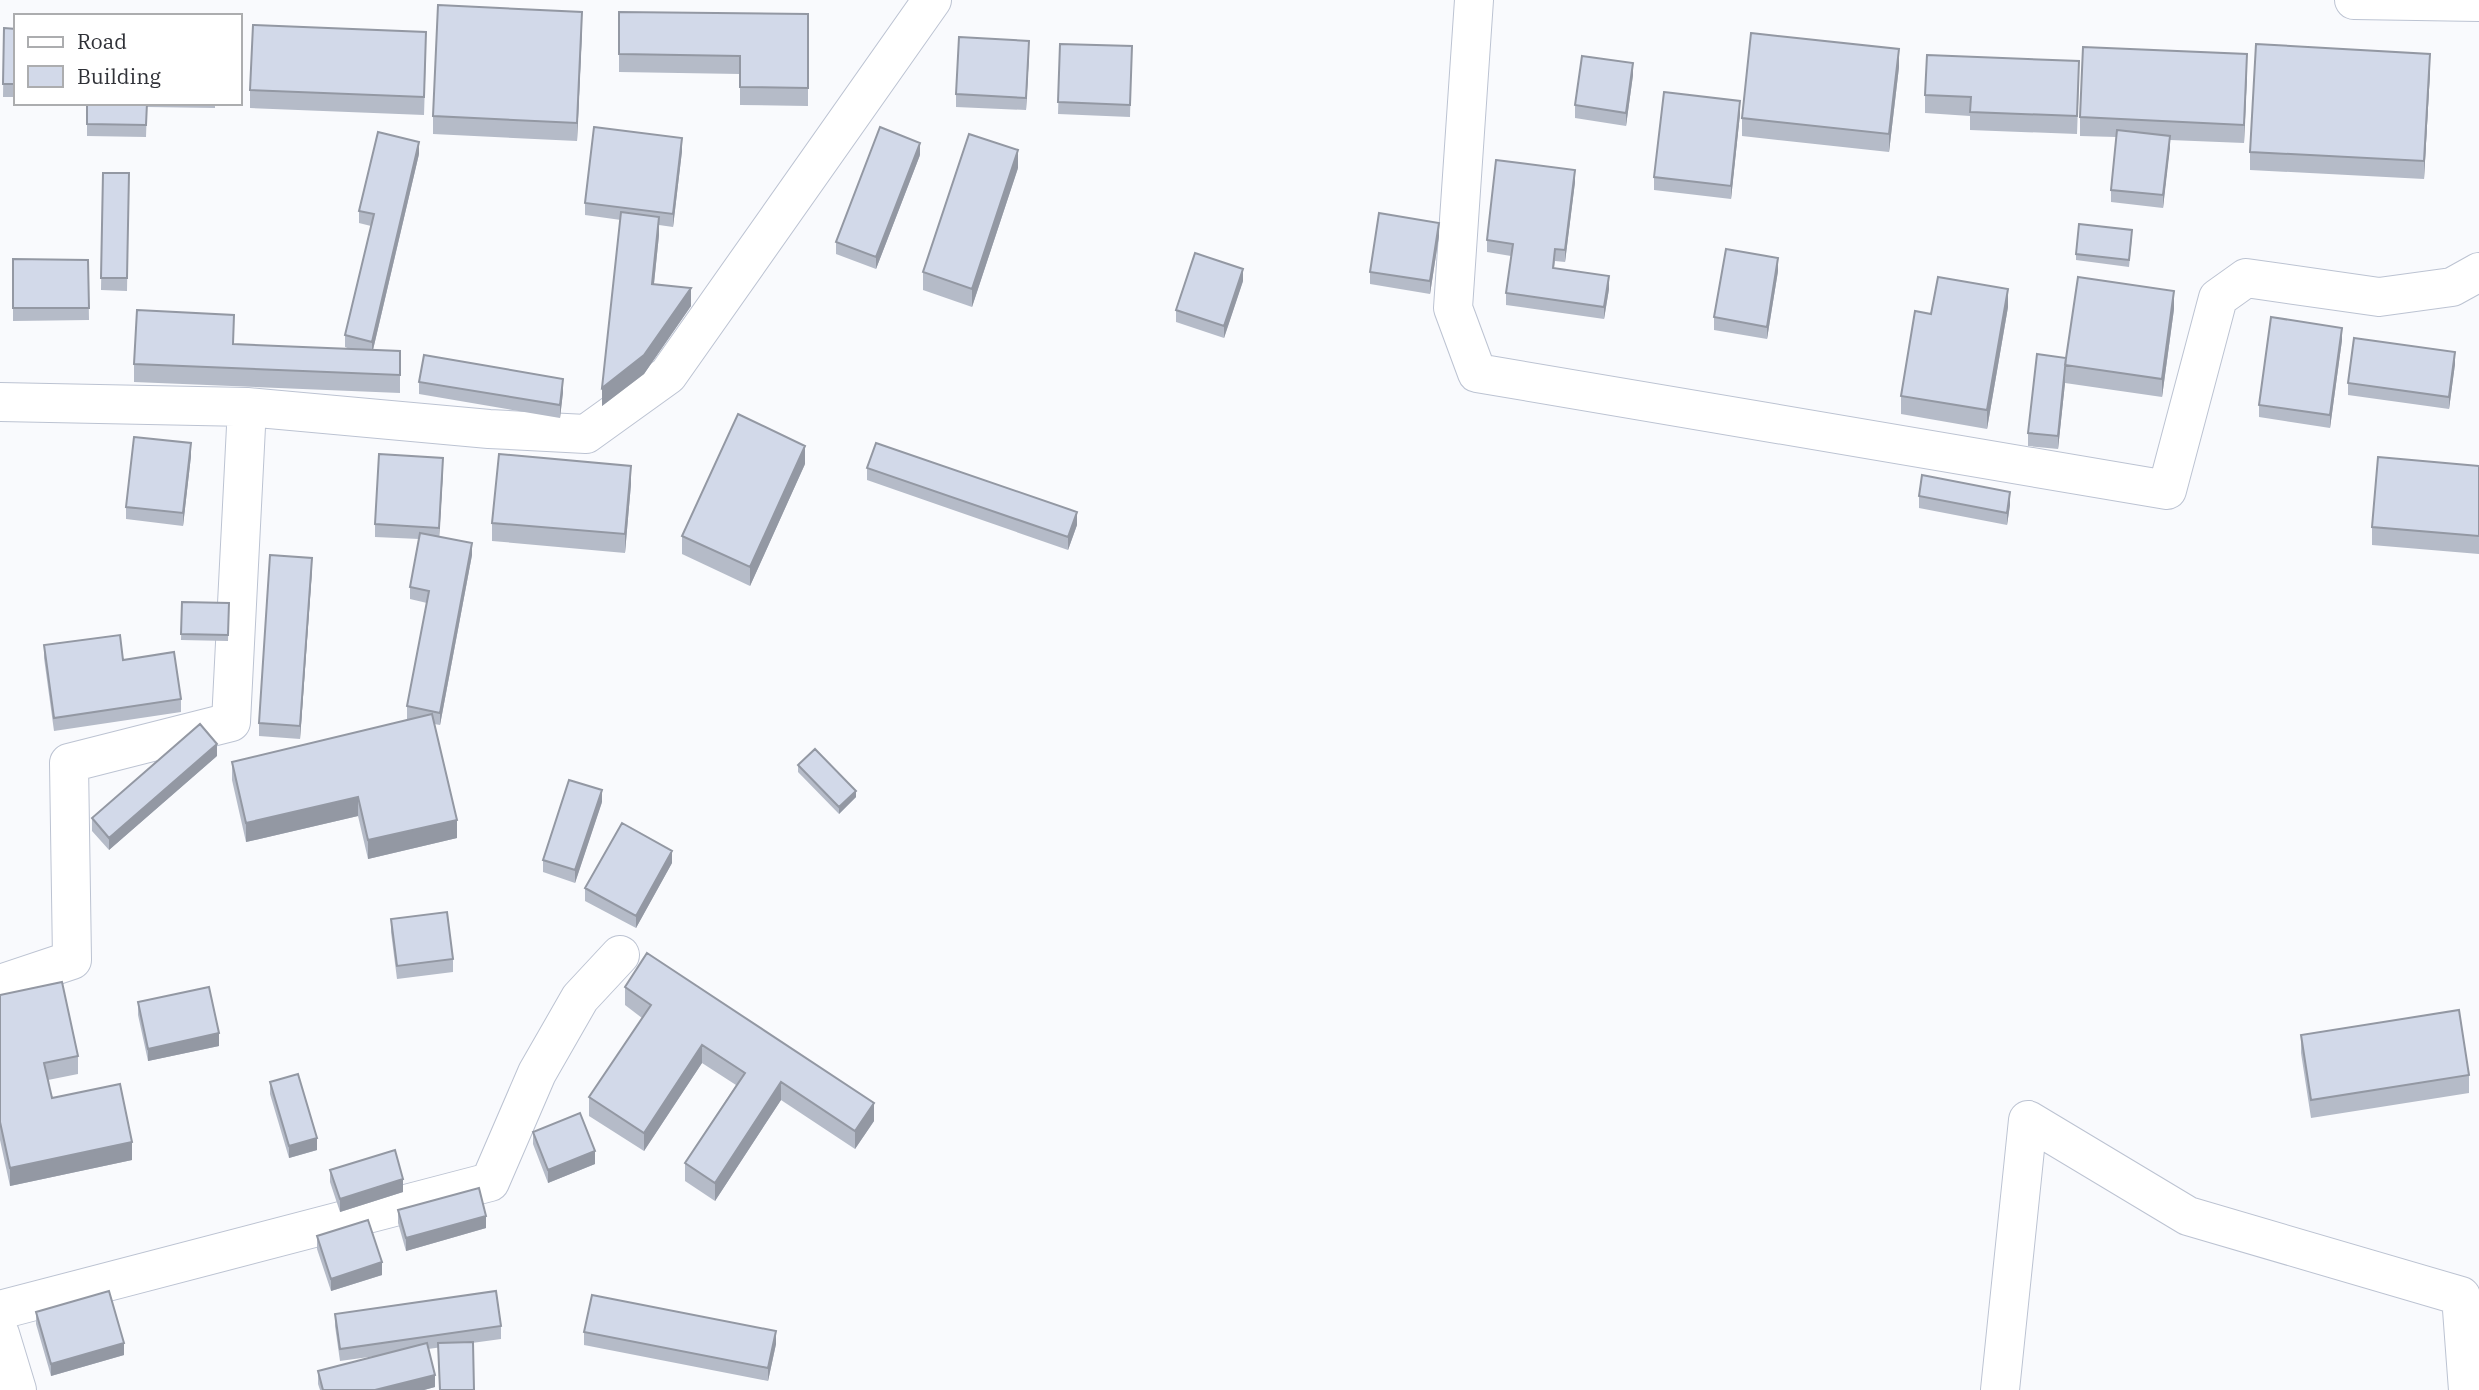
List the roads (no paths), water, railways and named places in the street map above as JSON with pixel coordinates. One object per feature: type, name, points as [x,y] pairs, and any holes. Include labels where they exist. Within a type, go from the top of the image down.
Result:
[{"type":"street","points":[[0,402],[247,407],[489,429],[586,434],[668,375],[932,0]]},
{"type":"street","points":[[1474,0],[1453,308],[1477,373],[2167,490],[2218,298],[2246,278],[2379,297],[2452,287],[2479,272]]},
{"type":"street","points":[[2354,0],[2479,2]]},
{"type":"street","points":[[0,984],[72,960],[69,764],[231,722],[247,407]]},
{"type":"street","points":[[0,1310],[490,1182],[537,1073],[580,998],[620,955]]},
{"type":"street","points":[[2000,1390],[2028,1120],[2188,1216],[2461,1296],[2468,1390]]},
{"type":"street","points":[[0,1334],[17,1390]]}]
